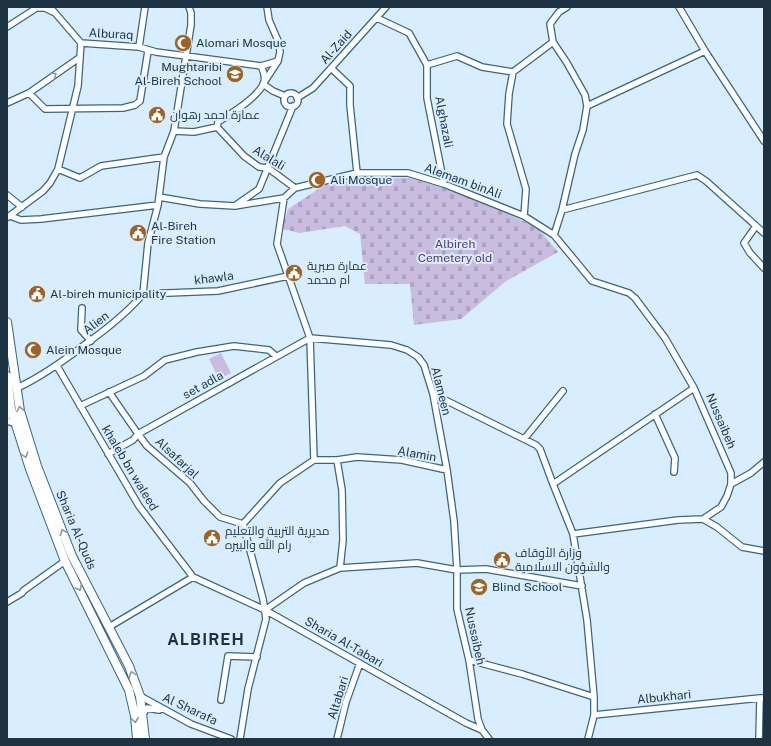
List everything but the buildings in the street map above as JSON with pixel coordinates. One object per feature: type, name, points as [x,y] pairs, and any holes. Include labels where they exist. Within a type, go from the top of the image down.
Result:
[{"type":"main road","name":"Sharia Al-Quds","points":[[7,322],[20,410],[37,466],[69,558],[109,627],[129,666],[140,696],[145,739]]},
{"type":"main road","name":"Sharia Al-Quds","points":[[7,376],[11,409],[30,469],[129,690],[135,716],[137,739]]},
{"type":"main road","points":[[9,392],[17,388]]},
{"type":"street","name":"Alburaq","points":[[50,7],[81,43],[139,47]]},
{"type":"street","points":[[145,7],[139,47],[148,50],[186,56],[261,66],[278,60]]},
{"type":"street","points":[[143,294],[148,243],[158,205],[164,157],[174,131],[191,25],[189,7]]},
{"type":"street","points":[[174,131],[194,132],[217,127],[218,122],[249,100],[263,84],[278,60],[280,52],[279,43],[269,20],[267,7]]},
{"type":"street","name":"Al-Zaid","points":[[298,98],[313,88],[386,7]]},
{"type":"street","points":[[554,235],[562,210],[575,154],[583,130],[587,106],[585,95],[553,42],[550,24],[559,12],[567,7]]},
{"type":"street","points":[[679,7],[705,51],[764,141]]},
{"type":"street","points":[[7,27],[37,8],[45,8],[54,13]]},
{"type":"street","points":[[377,18],[410,33],[427,65],[457,56],[482,67],[513,72]]},
{"type":"street","points":[[524,216],[526,189],[507,124],[509,94],[513,72],[553,42]]},
{"type":"street","points":[[8,217],[42,191],[50,183],[58,169],[78,86],[81,43]]},
{"type":"street","points":[[29,93],[45,109],[123,108],[136,105],[140,101],[148,50]]},
{"type":"street","points":[[587,106],[705,51]]},
{"type":"street","points":[[7,103],[29,93],[79,58]]},
{"type":"street","name":"Alghazali","points":[[427,65],[427,98],[444,184]]},
{"type":"street","points":[[261,66],[265,72],[263,84]]},
{"type":"street","points":[[331,68],[350,86],[350,105],[357,173]]},
{"type":"street","points":[[235,206],[259,189],[293,106],[297,102],[298,98],[291,93],[286,96],[272,91],[263,84]]},
{"type":"street","points":[[286,96],[285,103],[288,106],[293,106]]},
{"type":"street","name":"Alalali","points":[[217,127],[244,156],[259,167],[268,168],[295,188]]},
{"type":"street","points":[[58,169],[80,178],[101,166],[164,157]]},
{"type":"street","name":"Alemam binAli","points":[[295,188],[357,173],[408,173],[444,184],[524,216],[554,235],[592,281],[629,293],[635,298],[665,338],[694,388]]},
{"type":"street","points":[[562,210],[697,175],[706,181],[764,233]]},
{"type":"street","points":[[159,198],[200,204],[235,206],[284,198],[295,188]]},
{"type":"street","points":[[7,195],[22,207]]},
{"type":"street","points":[[240,739],[248,689],[266,619],[243,524],[280,483],[314,460],[310,338],[277,244],[284,198]]},
{"type":"street","points":[[8,217],[21,220],[41,219],[158,205]]},
{"type":"street","points":[[756,226],[744,243],[750,253],[764,268]]},
{"type":"street","name":"khawla","points":[[143,294],[218,291],[288,276]]},
{"type":"street","name":"Alien","points":[[17,388],[36,380],[57,366],[117,320],[134,305],[143,294]]},
{"type":"street","points":[[82,308],[81,330],[90,341]]},
{"type":"street","name":"set adla","points":[[108,454],[133,440],[138,434],[310,338]]},
{"type":"street","name":"Alameen","points":[[310,338],[391,345],[407,350],[418,357],[424,365],[433,394],[447,470]]},
{"type":"street","points":[[80,406],[144,376],[165,360],[197,352],[234,346],[269,350],[276,356]]},
{"type":"street","name":"khaleb bn waleed","points":[[57,366],[138,506],[193,577]]},
{"type":"street","name":"Nussaibeh","points":[[553,484],[694,388],[731,473],[731,484]]},
{"type":"street","points":[[525,438],[563,391]]},
{"type":"street","name":"Alsafarjal","points":[[110,392],[138,434],[148,446],[190,483],[204,501],[220,517],[243,524]]},
{"type":"street","points":[[433,394],[525,438],[540,449],[573,534],[582,586],[587,620],[594,697],[594,715],[588,739]]},
{"type":"street","points":[[7,417],[11,409]]},
{"type":"street","points":[[655,414],[675,458],[674,472]]},
{"type":"street","points":[[7,421],[16,424]]},
{"type":"street","name":"Alamin","points":[[314,460],[337,460],[357,457],[402,460],[447,470],[454,521],[457,570]]},
{"type":"street","points":[[337,460],[342,490],[343,540],[340,568]]},
{"type":"street","points":[[573,534],[678,520],[703,519],[721,507],[731,484],[751,473],[764,462]]},
{"type":"street","points":[[703,519],[717,527],[742,547],[764,552]]},
{"type":"street","points":[[7,602],[22,593],[69,558]]},
{"type":"street","points":[[265,610],[304,583],[340,568],[417,563],[457,570],[486,569],[582,586]]},
{"type":"street","name":"Nussaibeh","points":[[457,570],[457,610],[470,660],[478,719],[482,730],[489,739]]},
{"type":"street","points":[[109,627],[193,577]]},
{"type":"street","name":"Sharia Al-Tabari","points":[[193,577],[265,610],[466,723],[482,730]]},
{"type":"street","points":[[221,700],[228,656],[257,656]]},
{"type":"street","points":[[470,660],[522,674],[594,697]]},
{"type":"street","name":"Altabari","points":[[337,739],[346,702],[360,663]]},
{"type":"street","name":"Al Sharafa","points":[[140,696],[190,724],[231,739]]},
{"type":"street","points":[[759,739],[762,698]]},
{"type":"street","name":"Albukhari","points":[[594,715],[762,698]]},
{"type":"street","points":[[143,714],[145,709],[149,708],[167,712]]},
{"type":"green space","name":"Albireh Cemetery old","points":[[410,178],[469,196],[538,228],[558,252],[506,281],[461,319],[414,325],[410,284],[365,284],[360,234],[345,226],[300,233],[282,229],[288,209],[326,184],[362,179]]},
{"type":"green space","points":[[221,353],[231,373],[219,379],[209,359]]},
{"type":"place","name":"Alomari Mosque","points":[[183,43]]},
{"type":"place","name":"Mughtaribi Al-Bireh School","points":[[235,74]]},
{"type":"place","name":"عمارة احمد رهوان","points":[[157,115]]},
{"type":"place","name":"Ali Mosque","points":[[317,180]]},
{"type":"place","name":"Al-Bireh Fire Station","points":[[138,233]]},
{"type":"place","name":"عمارة صبرية ام محمد","points":[[294,273]]},
{"type":"place","name":"Al-bireh municipality","points":[[37,294]]},
{"type":"place","name":"Alein Mosque","points":[[33,350]]},
{"type":"place","name":"مديرية التربية والتعليم رام الله والبيره","points":[[212,538]]},
{"type":"place","name":"وزارة الأوقاف والشؤون الاسلامية","points":[[502,560]]},
{"type":"place","name":"Blind School","points":[[479,587]]},
{"type":"district","name":"ALBIREH","points":[[206,639]]}]
